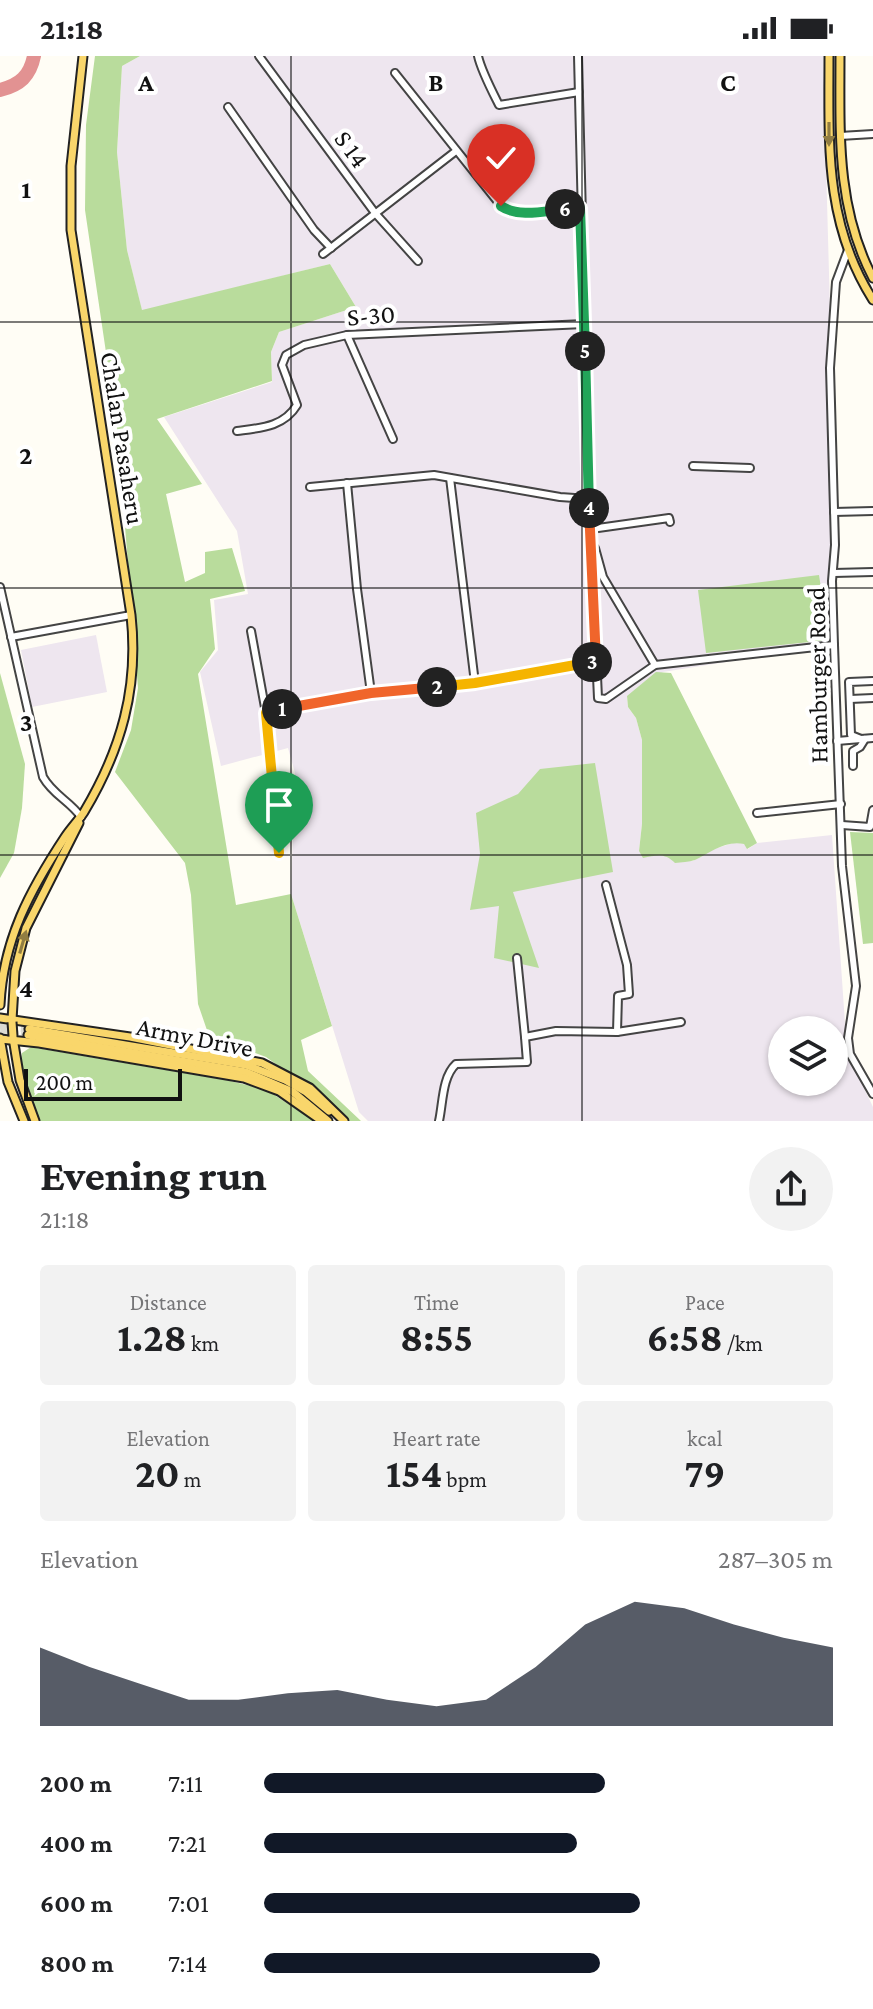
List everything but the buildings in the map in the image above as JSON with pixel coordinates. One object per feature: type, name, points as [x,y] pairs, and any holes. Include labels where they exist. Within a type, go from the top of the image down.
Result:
[{"type":"main road","name":"Chalan Pasaheru","points":[[35,1121],[20,1080],[13,1038],[15,971],[26,928],[38,901],[74,837],[112,758],[128,709],[134,661],[131,615],[71,230],[71,166],[83,56]]},
{"type":"main road","points":[[829,56],[830,174],[835,205],[848,250],[873,300]]},
{"type":"main road","points":[[840,56],[840,136],[846,202],[859,246],[873,278]]},
{"type":"main road","name":"Chalan Pasaheru","points":[[0,1005],[7,954],[19,917],[67,833],[81,817]]},
{"type":"main road","points":[[0,1018],[130,1037],[262,1063],[310,1088],[341,1121]]},
{"type":"main road","name":"Army Drive","points":[[328,1121],[293,1092],[271,1080],[246,1072],[29,1032],[260,1069],[306,1092],[341,1121]]},
{"type":"main road","points":[[24,1121],[8,1082],[0,1038],[244,1078],[279,1091],[322,1121]]},
{"type":"street","name":"S 14","points":[[259,56],[375,213],[418,261]]},
{"type":"street","points":[[478,56],[480,68],[499,105],[579,92]]},
{"type":"street","points":[[578,56],[589,499],[598,698],[606,699],[655,665],[834,645]]},
{"type":"street","points":[[395,73],[509,212],[580,208]]},
{"type":"street","points":[[228,107],[305,218],[331,248]]},
{"type":"street","points":[[840,136],[873,134]]},
{"type":"street","points":[[323,254],[456,151]]},
{"type":"street","name":"Hamburger Road","points":[[848,250],[836,282],[831,346],[834,645],[842,866],[856,986],[848,1038],[850,1054],[873,1094]]},
{"type":"street","name":"S-30","points":[[237,431],[272,426],[291,415],[297,405],[282,365],[286,355],[304,345],[347,335],[584,324]]},
{"type":"street","points":[[347,335],[393,439]]},
{"type":"street","points":[[693,466],[750,468]]},
{"type":"street","points":[[310,487],[417,475],[589,499]]},
{"type":"street","points":[[450,478],[475,683]]},
{"type":"street","points":[[347,483],[371,693]]},
{"type":"street","points":[[834,512],[873,511]]},
{"type":"street","points":[[591,529],[669,518],[670,522]]},
{"type":"street","points":[[591,529],[603,577],[655,665]]},
{"type":"street","points":[[834,573],[873,572]]},
{"type":"street","points":[[0,587],[43,777],[51,790],[73,806],[81,817]]},
{"type":"street","points":[[11,637],[131,615]]},
{"type":"street","points":[[251,631],[266,713],[279,853]]},
{"type":"street","points":[[266,713],[371,693],[475,683],[596,661]]},
{"type":"street","points":[[867,739],[851,735],[849,682],[873,681]]},
{"type":"street","points":[[850,699],[873,698]]},
{"type":"street","points":[[837,741],[867,739]]},
{"type":"street","points":[[853,766],[853,751],[867,739]]},
{"type":"street","points":[[757,813],[841,804]]},
{"type":"street","points":[[842,825],[871,827],[873,810]]},
{"type":"street","points":[[606,885],[627,965],[629,994],[618,996],[617,1032]]},
{"type":"street","points":[[439,1121],[446,1081],[453,1066],[527,1062],[517,958]]},
{"type":"street","points":[[525,1037],[556,1031],[617,1032],[681,1022]]},
{"type":"shaded area","points":[[140,56],[823,56],[831,346],[834,645],[663,672],[627,697],[642,740],[639,851],[693,861],[708,851],[736,842],[748,849],[757,843],[832,835],[845,1016],[768,1016],[768,1096],[848,1096],[848,1054],[873,1107],[873,1121],[368,1121],[359,1112],[291,894],[295,773],[288,748],[221,766],[200,672],[218,650],[214,600],[248,594],[237,531],[164,417],[272,382],[271,352],[279,332],[356,307],[330,264],[142,311],[127,250],[117,152],[122,66]]},
{"type":"shaded area","points":[[96,635],[107,692],[32,707],[21,650]]},
{"type":"green space","points":[[95,56],[140,56],[122,66],[117,152],[127,250],[142,310],[330,264],[356,307],[279,332],[271,352],[272,381],[157,419],[202,484],[166,494],[185,582],[205,573],[205,552],[232,548],[245,591],[210,599],[215,649],[198,674],[236,905],[291,894],[332,1026],[301,1040],[308,1071],[361,1121],[342,1121],[315,1092],[266,1057],[209,1036],[198,1004],[191,895],[185,863],[115,772],[131,730],[138,688],[117,427],[85,210],[86,125]]},
{"type":"green space","points":[[819,575],[829,640],[706,653],[698,590]]},
{"type":"green space","points":[[656,672],[671,673],[757,843],[747,849],[744,844],[730,844],[695,860],[675,863],[660,856],[643,858],[639,851],[642,740],[636,718],[628,707],[627,696]]},
{"type":"green space","points":[[0,673],[25,764],[22,808],[14,853],[0,878]]},
{"type":"green space","points":[[595,763],[613,872],[513,892],[539,968],[494,958],[499,906],[470,910],[480,854],[476,813],[518,794],[540,769]]},
{"type":"green space","points":[[850,832],[873,833],[873,943],[863,944]]},
{"type":"green space","points":[[31,1047],[226,1080],[267,1090],[314,1121],[38,1121],[20,1068],[22,1053]]},
{"type":"taxiway","points":[[0,90],[23,79],[34,56]]},
{"type":"tunnel","points":[[0,1026],[29,1029]]},
{"type":"tunnel","points":[[0,1032],[28,1035]]},
{"type":"route","points":[[279,853],[266,713],[371,693],[475,683],[596,661],[580,208],[523,213],[509,212],[501,206]]}]
